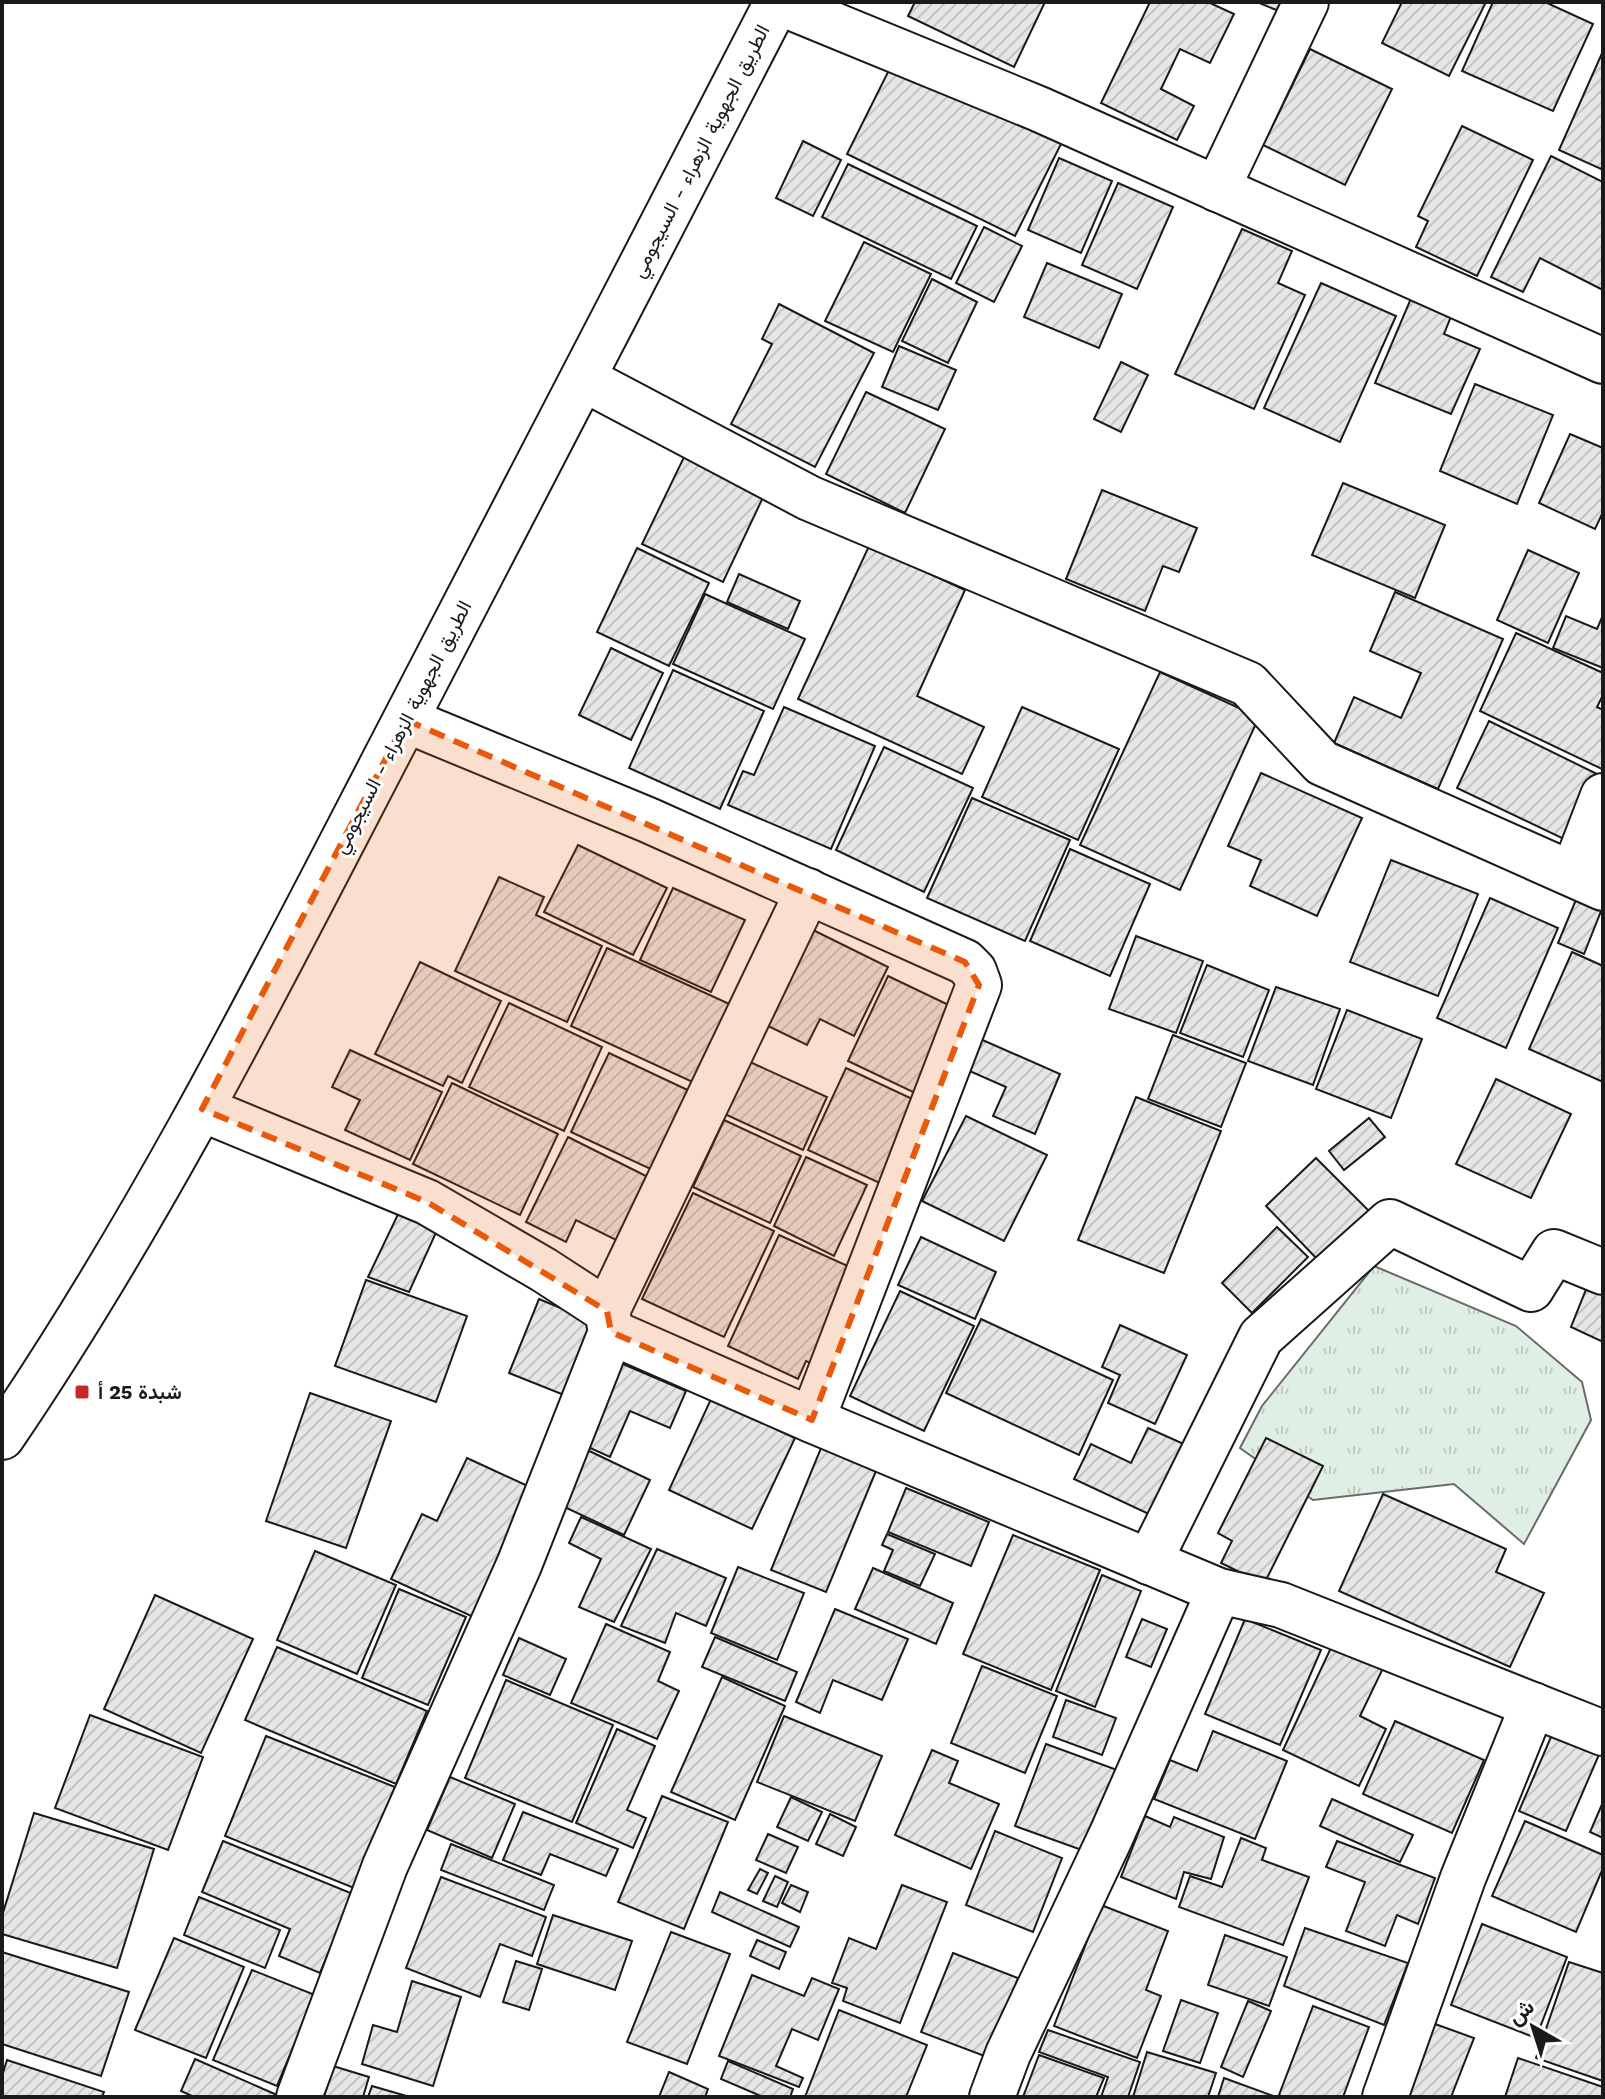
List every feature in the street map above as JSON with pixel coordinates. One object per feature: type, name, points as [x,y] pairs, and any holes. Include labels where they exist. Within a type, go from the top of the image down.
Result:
[{"type":"street","points":[[777,2],[1039,109],[1603,361]]},
{"type":"street","name":"الطريق الجهوية الزهراء - السيجومي","points":[[2,1437],[66,1342],[202,1109],[584,379],[777,2]]},
{"type":"street","points":[[1217,189],[1306,2]]},
{"type":"street","points":[[584,379],[809,498],[1248,684],[1322,763],[1588,881],[1603,796]]},
{"type":"street","points":[[406,720],[648,820],[965,962],[974,971],[979,985],[812,1420]]},
{"type":"street","points":[[299,2097],[385,1866],[519,1565],[609,1322],[808,891]]},
{"type":"street","points":[[202,1109],[427,1202],[544,1270],[609,1322],[812,1420],[1219,1591],[1281,1605],[1603,1733]]},
{"type":"street","points":[[1149,1562],[1261,1337],[1390,1222],[1531,1289],[1554,1252],[1603,1272]]},
{"type":"street","points":[[992,2097],[1008,2054],[1111,1836],[1219,1591]]},
{"type":"street","points":[[1385,2097],[1463,1878],[1533,1705]]},
{"type":"highlighted area","points":[[406,720],[965,962],[979,985],[812,1420],[611,1332],[607,1311],[427,1202],[202,1109]]},
{"type":"green space","points":[[1374,1266],[1516,1326],[1582,1382],[1591,1420],[1524,1544],[1454,1484],[1313,1500],[1240,1448],[1262,1406]]},
{"type":"building","points":[[915,2],[1045,2],[1014,67],[908,16]]},
{"type":"building","points":[[1150,2],[1208,2],[1234,14],[1210,63],[1180,49],[1161,89],[1194,106],[1177,140],[1101,103]]},
{"type":"building","points":[[1257,2],[1285,2],[1281,12]]},
{"type":"building","points":[[1402,2],[1486,2],[1449,76],[1382,43]]},
{"type":"building","points":[[1493,2],[1545,2],[1593,24],[1553,111],[1462,71]]},
{"type":"building","points":[[1310,49],[1392,89],[1345,185],[1263,145]]},
{"type":"building","points":[[1603,51],[1603,164],[1601,169],[1559,150]]},
{"type":"building","points":[[894,60],[1062,142],[1015,236],[847,154]]},
{"type":"building","points":[[1462,126],[1533,160],[1477,276],[1416,247],[1428,221],[1418,216]]},
{"type":"building","points":[[803,141],[841,160],[813,216],[776,198]]},
{"type":"building","points":[[1551,156],[1603,182],[1603,290],[1540,258],[1523,292],[1491,277]]},
{"type":"building","points":[[1059,158],[1112,181],[1081,253],[1028,230]]},
{"type":"building","points":[[848,164],[977,226],[951,279],[822,217]]},
{"type":"building","points":[[1118,183],[1173,207],[1137,289],[1082,265]]},
{"type":"building","points":[[984,227],[1022,246],[994,302],[956,283]]},
{"type":"building","points":[[1242,229],[1292,251],[1278,283],[1305,295],[1254,409],[1175,374]]},
{"type":"building","points":[[864,242],[931,274],[893,352],[825,321]]},
{"type":"building","points":[[1047,263],[1122,294],[1099,348],[1024,317]]},
{"type":"building","points":[[932,279],[977,302],[948,363],[902,341]]},
{"type":"building","points":[[1321,283],[1396,316],[1340,442],[1264,408]]},
{"type":"building","points":[[1412,296],[1452,314],[1444,334],[1480,349],[1451,414],[1375,383]]},
{"type":"building","points":[[779,304],[874,353],[815,467],[731,424],[772,344],[762,339]]},
{"type":"building","points":[[899,346],[956,370],[938,410],[882,387]]},
{"type":"building","points":[[1121,362],[1148,375],[1121,432],[1094,419]]},
{"type":"building","points":[[1475,384],[1553,415],[1517,504],[1440,471]]},
{"type":"building","points":[[866,392],[945,429],[905,513],[826,474]]},
{"type":"building","points":[[1570,434],[1603,448],[1603,512],[1595,529],[1539,503]]},
{"type":"building","points":[[686,453],[766,491],[723,582],[642,544]]},
{"type":"building","points":[[1343,483],[1445,525],[1415,598],[1312,555]]},
{"type":"building","points":[[1102,490],[1197,528],[1179,572],[1163,566],[1145,611],[1066,579]]},
{"type":"building","points":[[869,546],[965,590],[917,696],[984,727],[962,774],[798,699]]},
{"type":"building","points":[[637,548],[709,583],[669,666],[597,632]]},
{"type":"building","points":[[1528,550],[1579,573],[1548,643],[1497,620]]},
{"type":"building","points":[[739,574],[800,601],[788,629],[727,602]]},
{"type":"building","points":[[1395,592],[1503,639],[1438,789],[1334,743],[1354,697],[1401,718],[1421,673],[1370,651]]},
{"type":"building","points":[[705,594],[805,639],[773,709],[673,664]]},
{"type":"building","points":[[1603,615],[1603,668],[1553,648],[1566,616],[1597,629]]},
{"type":"building","points":[[1516,633],[1603,673],[1603,695],[1597,707],[1603,710],[1602,769],[1480,711]]},
{"type":"building","points":[[611,648],[663,673],[631,740],[579,715]]},
{"type":"building","points":[[673,670],[764,711],[720,809],[629,768]]},
{"type":"building","points":[[1160,672],[1259,717],[1180,890],[1080,845]]},
{"type":"building","points":[[784,707],[875,746],[831,849],[728,805],[743,771],[754,775]]},
{"type":"building","points":[[1022,707],[1119,749],[1078,840],[982,797]]},
{"type":"building","points":[[1489,721],[1597,774],[1566,840],[1457,788]]},
{"type":"building","points":[[884,747],[973,788],[924,892],[836,850]]},
{"type":"building","points":[[1261,773],[1362,818],[1317,916],[1250,886],[1261,860],[1228,846]]},
{"type":"building","points":[[972,798],[1070,840],[1025,941],[927,898]]},
{"type":"building","points":[[578,845],[667,888],[633,955],[544,912]]},
{"type":"building","points":[[1070,849],[1150,884],[1110,976],[1030,941]]},
{"type":"building","points":[[1391,860],[1478,894],[1438,996],[1350,962]]},
{"type":"building","points":[[499,877],[544,897],[536,915],[602,946],[567,1022],[455,971]]},
{"type":"building","points":[[673,888],[745,920],[711,992],[640,960]]},
{"type":"building","points":[[1580,890],[1603,906],[1584,954],[1558,943]]},
{"type":"building","points":[[1490,898],[1558,928],[1506,1048],[1437,1018]]},
{"type":"building","points":[[813,930],[888,967],[854,1036],[820,1019],[807,1045],[766,1025]]},
{"type":"building","points":[[1136,936],[1203,961],[1176,1033],[1109,1009]]},
{"type":"building","points":[[607,948],[736,1007],[699,1085],[571,1026]]},
{"type":"building","points":[[1572,952],[1603,966],[1603,1082],[1529,1049]]},
{"type":"building","points":[[420,962],[501,1001],[462,1083],[448,1076],[443,1086],[375,1054]]},
{"type":"building","points":[[1207,965],[1269,990],[1243,1057],[1180,1033]]},
{"type":"building","points":[[888,976],[955,1008],[915,1093],[848,1061]]},
{"type":"building","points":[[1276,987],[1340,1009],[1313,1085],[1248,1061]]},
{"type":"building","points":[[509,1003],[602,1047],[564,1131],[469,1087]]},
{"type":"building","points":[[1347,1010],[1422,1039],[1391,1118],[1316,1089]]},
{"type":"building","points":[[1173,1035],[1246,1063],[1221,1127],[1148,1099]]},
{"type":"building","points":[[978,1038],[1060,1074],[1035,1134],[993,1116],[1006,1087],[965,1069]]},
{"type":"building","points":[[350,1050],[442,1092],[410,1160],[345,1130],[360,1100],[332,1087]]},
{"type":"building","points":[[609,1053],[694,1093],[657,1172],[571,1132]]},
{"type":"building","points":[[741,1058],[827,1097],[803,1150],[716,1110]]},
{"type":"building","points":[[846,1068],[921,1103],[884,1185],[808,1150]]},
{"type":"building","points":[[1496,1079],[1571,1114],[1531,1198],[1456,1164]]},
{"type":"building","points":[[452,1083],[558,1134],[520,1215],[413,1164]]},
{"type":"building","points":[[1136,1097],[1221,1131],[1164,1273],[1078,1240]]},
{"type":"building","points":[[966,1116],[1047,1155],[1004,1241],[922,1201]]},
{"type":"building","points":[[1369,1118],[1385,1137],[1344,1170],[1329,1151]]},
{"type":"building","points":[[724,1120],[801,1156],[770,1223],[693,1187]]},
{"type":"building","points":[[568,1137],[648,1177],[616,1240],[576,1220],[566,1242],[526,1222]]},
{"type":"building","points":[[806,1157],[867,1185],[834,1256],[774,1226]]},
{"type":"building","points":[[1316,1158],[1369,1211],[1318,1260],[1266,1206]]},
{"type":"building","points":[[693,1193],[774,1231],[724,1337],[642,1299]]},
{"type":"building","points":[[401,1208],[439,1226],[409,1292],[368,1277]]},
{"type":"building","points":[[1277,1227],[1308,1257],[1252,1313],[1222,1283]]},
{"type":"building","points":[[779,1235],[861,1272],[818,1366],[806,1361],[798,1379],[728,1346]]},
{"type":"building","points":[[921,1237],[996,1272],[975,1319],[898,1285]]},
{"type":"building","points":[[1591,1277],[1603,1283],[1603,1342],[1571,1327]]},
{"type":"building","points":[[366,1280],[467,1316],[436,1402],[335,1366]]},
{"type":"building","points":[[900,1291],[974,1326],[924,1431],[850,1396]]},
{"type":"building","points":[[539,1299],[599,1324],[569,1397],[509,1373]]},
{"type":"building","points":[[981,1319],[1113,1380],[1079,1455],[946,1393]]},
{"type":"building","points":[[1120,1325],[1187,1355],[1155,1424],[1108,1403],[1120,1375],[1102,1367]]},
{"type":"building","points":[[616,1361],[686,1391],[670,1428],[630,1411],[610,1457],[579,1443]]},
{"type":"building","points":[[310,1393],[391,1421],[346,1548],[266,1521]]},
{"type":"building","points":[[711,1399],[795,1438],[752,1529],[669,1490]]},
{"type":"building","points":[[1148,1428],[1186,1445],[1153,1516],[1074,1479],[1091,1444],[1131,1463]]},
{"type":"building","points":[[1266,1438],[1323,1466],[1264,1584],[1221,1563],[1232,1541],[1218,1533]]},
{"type":"building","points":[[581,1447],[650,1480],[624,1535],[556,1503]]},
{"type":"building","points":[[821,1448],[876,1471],[826,1592],[771,1570]]},
{"type":"building","points":[[467,1458],[543,1493],[482,1621],[391,1579],[422,1514],[437,1521]]},
{"type":"building","points":[[906,1488],[989,1522],[971,1566],[888,1532]]},
{"type":"building","points":[[1383,1494],[1506,1549],[1496,1572],[1544,1593],[1510,1667],[1339,1591]]},
{"type":"building","points":[[581,1517],[651,1549],[614,1622],[579,1607],[601,1559],[569,1543]]},
{"type":"building","points":[[887,1534],[935,1554],[920,1586],[884,1571],[893,1550],[882,1545]]},
{"type":"building","points":[[1013,1535],[1100,1570],[1051,1690],[963,1654]]},
{"type":"building","points":[[657,1549],[726,1578],[706,1626],[676,1613],[665,1643],[621,1626]]},
{"type":"building","points":[[315,1551],[396,1585],[357,1674],[277,1640]]},
{"type":"building","points":[[738,1567],[804,1593],[777,1660],[711,1633]]},
{"type":"building","points":[[873,1568],[953,1603],[936,1644],[855,1609]]},
{"type":"building","points":[[1102,1575],[1141,1591],[1095,1707],[1056,1691]]},
{"type":"building","points":[[399,1589],[466,1617],[428,1705],[362,1678]]},
{"type":"building","points":[[155,1595],[253,1639],[201,1753],[104,1709]]},
{"type":"building","points":[[835,1609],[908,1639],[882,1700],[833,1680],[820,1713],[796,1702]]},
{"type":"building","points":[[1142,1619],[1167,1629],[1151,1667],[1126,1657]]},
{"type":"building","points":[[1245,1619],[1321,1650],[1280,1745],[1205,1714]]},
{"type":"building","points":[[606,1624],[670,1652],[658,1681],[679,1691],[657,1739],[571,1703]]},
{"type":"building","points":[[715,1637],[797,1672],[785,1701],[702,1667]]},
{"type":"building","points":[[1336,1637],[1386,1662],[1360,1716],[1386,1729],[1359,1786],[1283,1750]]},
{"type":"building","points":[[519,1638],[566,1659],[550,1695],[503,1675]]},
{"type":"building","points":[[277,1647],[427,1711],[396,1784],[245,1720]]},
{"type":"building","points":[[982,1666],[1057,1696],[1025,1773],[951,1743]]},
{"type":"building","points":[[722,1677],[785,1706],[735,1820],[671,1792]]},
{"type":"building","points":[[506,1680],[613,1725],[572,1822],[465,1778]]},
{"type":"building","points":[[1066,1700],[1116,1718],[1102,1755],[1053,1737]]},
{"type":"building","points":[[90,1715],[203,1757],[168,1850],[55,1808]]},
{"type":"building","points":[[784,1716],[882,1756],[855,1821],[757,1782]]},
{"type":"building","points":[[1395,1721],[1484,1760],[1452,1833],[1363,1794]]},
{"type":"building","points":[[617,1729],[655,1746],[627,1810],[646,1818],[633,1848],[576,1823]]},
{"type":"building","points":[[1554,1730],[1601,1750],[1566,1831],[1519,1811]]},
{"type":"building","points":[[1213,1731],[1287,1761],[1255,1839],[1154,1799],[1170,1760],[1197,1771]]},
{"type":"building","points":[[266,1736],[395,1787],[354,1888],[225,1836]]},
{"type":"building","points":[[1046,1744],[1120,1771],[1090,1853],[1015,1826]]},
{"type":"building","points":[[932,1750],[958,1761],[949,1783],[999,1804],[971,1869],[895,1835]]},
{"type":"building","points":[[450,1777],[515,1804],[492,1858],[427,1830]]},
{"type":"building","points":[[662,1796],[728,1822],[684,1929],[618,1902]]},
{"type":"building","points":[[791,1797],[822,1812],[808,1841],[777,1827]]},
{"type":"building","points":[[1332,1799],[1413,1835],[1400,1862],[1320,1826]]},
{"type":"building","points":[[1603,1802],[1603,1838],[1590,1832]]},
{"type":"building","points":[[523,1812],[618,1849],[606,1876],[550,1854],[541,1875],[503,1860]]},
{"type":"building","points":[[34,1813],[154,1849],[117,1968],[2,1934],[2,1916]]},
{"type":"building","points":[[830,1814],[856,1827],[843,1856],[816,1844]]},
{"type":"building","points":[[1145,1816],[1170,1827],[1174,1817],[1224,1837],[1211,1879],[1184,1872],[1176,1899],[1121,1877]]},
{"type":"building","points":[[1525,1821],[1603,1855],[1603,1868],[1576,1932],[1492,1896]]},
{"type":"building","points":[[995,1831],[1062,1858],[1033,1932],[966,1905]]},
{"type":"building","points":[[768,1834],[798,1847],[786,1873],[756,1860]]},
{"type":"building","points":[[1241,1838],[1266,1848],[1262,1860],[1309,1877],[1283,1945],[1179,1907],[1190,1876],[1222,1887]]},
{"type":"building","points":[[223,1841],[353,1894],[320,1973],[279,1956],[290,1929],[202,1892]]},
{"type":"building","points":[[1337,1841],[1435,1878],[1418,1924],[1397,1915],[1385,1946],[1346,1931],[1365,1882],[1326,1867]]},
{"type":"building","points":[[451,1844],[554,1885],[544,1910],[441,1870]]},
{"type":"building","points":[[760,1869],[768,1873],[757,1894],[748,1890]]},
{"type":"building","points":[[775,1876],[788,1882],[777,1907],[763,1901]]},
{"type":"building","points":[[441,1877],[546,1917],[532,1956],[500,1944],[480,1997],[406,1968]]},
{"type":"building","points":[[791,1885],[808,1892],[800,1912],[782,1903]]},
{"type":"building","points":[[902,1885],[947,1902],[900,2023],[843,2001],[847,1988],[832,1983],[849,1938],[876,1949]]},
{"type":"building","points":[[720,1892],[799,1927],[790,1947],[712,1912]]},
{"type":"building","points":[[199,1897],[280,1930],[265,1968],[184,1935]]},
{"type":"building","points":[[1101,1905],[1168,1931],[1146,1990],[1161,1996],[1137,2058],[1054,2026]]},
{"type":"building","points":[[553,1915],[632,1941],[615,1990],[537,1964]]},
{"type":"building","points":[[1482,1924],[1567,1957],[1536,2038],[1451,2005]]},
{"type":"building","points":[[1305,1928],[1408,1963],[1384,2025],[1284,1986]]},
{"type":"building","points":[[671,1932],[730,1954],[687,2064],[627,2042]]},
{"type":"building","points":[[1225,1935],[1287,1957],[1269,2006],[1208,1985]]},
{"type":"building","points":[[174,1938],[244,1967],[206,2058],[135,2030]]},
{"type":"building","points":[[757,1940],[786,1952],[779,1969],[750,1956]]},
{"type":"building","points":[[2,1952],[129,1992],[101,2076],[2,2044]]},
{"type":"building","points":[[953,1953],[1018,1978],[987,2057],[921,2032]]},
{"type":"building","points":[[516,1961],[542,1969],[529,2010],[503,2002]]},
{"type":"building","points":[[1569,1962],[1603,1973],[1603,2081],[1536,2058]]},
{"type":"building","points":[[252,1970],[315,1995],[277,2086],[213,2060]]},
{"type":"building","points":[[752,1975],[804,1996],[812,1978],[839,1989],[818,2040],[792,2029],[776,2066],[803,2078],[799,2087],[719,2056]]},
{"type":"building","points":[[412,1981],[461,1997],[433,2086],[362,2064],[373,2025],[397,2032]]},
{"type":"building","points":[[1181,2000],[1218,2013],[1200,2063],[1163,2051]]},
{"type":"building","points":[[1248,2001],[1271,2011],[1243,2077],[1221,2067]]},
{"type":"building","points":[[1313,2006],[1369,2027],[1343,2097],[1283,2097],[1279,2095]]},
{"type":"building","points":[[839,2010],[927,2045],[906,2097],[805,2097]]},
{"type":"building","points":[[1435,2024],[1474,2038],[1451,2097],[1407,2097]]},
{"type":"building","points":[[1048,2030],[1140,2062],[1128,2097],[1101,2097],[1108,2077],[1039,2052]]},
{"type":"building","points":[[1147,2052],[1216,2073],[1208,2097],[1133,2097]]},
{"type":"building","points":[[1039,2055],[1104,2078],[1096,2097],[1023,2097]]},
{"type":"building","points":[[1518,2058],[1603,2087],[1603,2097],[1505,2097]]},
{"type":"building","points":[[195,2059],[277,2097],[194,2097],[181,2091]]},
{"type":"building","points":[[7,2060],[104,2092],[102,2097],[2,2097],[2,2076]]},
{"type":"building","points":[[728,2061],[793,2089],[790,2097],[763,2097],[721,2079]]},
{"type":"building","points":[[333,2066],[369,2077],[363,2097],[324,2097]]},
{"type":"building","points":[[669,2072],[708,2089],[705,2097],[659,2097]]},
{"type":"building","points":[[1224,2078],[1276,2097],[1218,2097]]},
{"type":"building","points":[[372,2086],[410,2097],[368,2097]]},
{"type":"place","name":"شبدة 25 أ","points":[[82,1392]]}]
